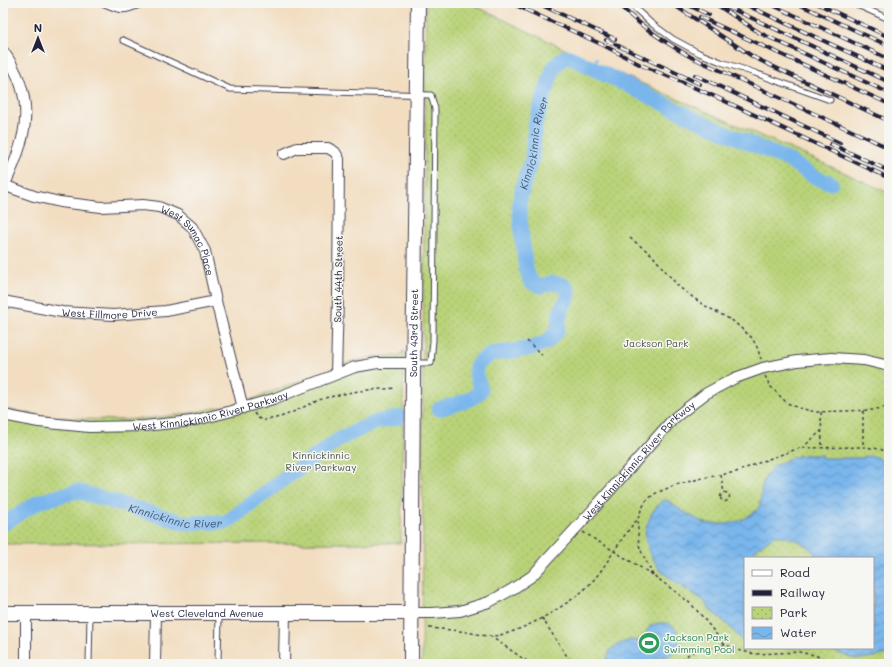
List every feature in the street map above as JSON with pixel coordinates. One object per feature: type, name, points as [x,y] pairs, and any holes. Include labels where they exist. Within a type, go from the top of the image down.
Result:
[{"type":"main road","name":"South 43rd Street","points":[[411,664],[418,3]]},
{"type":"main road","name":"West Cleveland Avenue","points":[[3,613],[412,613]]},
{"type":"street","points":[[3,51],[19,78],[26,109],[25,130],[18,154],[4,185]]},
{"type":"street","name":"South 44th Street","points":[[284,154],[297,148],[328,148],[335,152],[339,159],[336,374]]},
{"type":"street","name":"West Sumac Place","points":[[4,185],[34,196],[60,202],[101,206],[143,205],[159,207],[178,215],[192,227],[205,251],[242,408]]},
{"type":"street","name":"West Fillmore Drive","points":[[3,300],[62,312],[113,315],[166,311],[216,301]]},
{"type":"street","name":"West Kinnickinnic River Parkway","points":[[412,613],[460,611],[489,602],[532,576],[673,419],[705,394],[735,378],[763,368],[797,361],[831,358],[864,360],[889,366]]},
{"type":"street","name":"West Kinnickinnic River Parkway","points":[[3,415],[39,422],[89,427],[144,426],[192,421],[273,399],[355,367],[378,363],[413,363]]},
{"type":"street","points":[[26,613],[26,664]]},
{"type":"street","points":[[155,664],[156,613]]},
{"type":"street","points":[[284,664],[285,613]]},
{"type":"lane","points":[[102,3],[119,10],[129,10],[140,5],[140,3]]},
{"type":"lane","points":[[629,3],[651,23],[673,39],[699,53],[830,100]]},
{"type":"lane","points":[[853,3],[889,19]]},
{"type":"lane","points":[[123,40],[230,89],[431,95],[435,109],[434,340],[431,363],[413,363]]},
{"type":"lane","points":[[89,664],[90,613]]},
{"type":"lane","points":[[218,664],[219,613]]},
{"type":"path","points":[[630,238],[651,254],[679,288],[702,304],[733,321],[752,338],[757,347],[766,378],[770,386],[787,403],[799,408],[816,412],[873,410],[885,407],[889,404]]},
{"type":"path","points":[[527,341],[542,355]]},
{"type":"path","points":[[254,413],[261,420],[269,420],[284,416],[326,398],[361,391],[396,388]]},
{"type":"path","points":[[863,411],[863,447]]},
{"type":"path","points":[[821,412],[822,447]]},
{"type":"path","points":[[802,448],[821,431]]},
{"type":"path","points":[[653,574],[639,545],[638,519],[646,501],[654,494],[675,485],[702,478],[736,472],[802,448],[863,447],[880,449],[889,453]]},
{"type":"path","points":[[722,475],[724,493],[721,496],[721,499],[724,502],[730,498],[727,493],[724,493]]},
{"type":"path","points":[[429,628],[490,636],[515,631],[542,618],[580,594],[591,583],[631,526],[638,519]]},
{"type":"path","points":[[576,528],[653,574],[691,604],[724,644],[738,650],[755,654],[799,652],[814,654],[839,664]]},
{"type":"path","points":[[542,618],[572,664]]},
{"type":"path","points":[[490,636],[531,664]]},
{"type":"path","points":[[678,664],[689,654],[698,649],[728,646]]},
{"type":"green space","name":"Jackson Park","points":[[426,3],[469,3],[575,54],[889,193],[889,664],[422,664],[422,480]]},
{"type":"green space","name":"Kinnickinnic River Parkway","points":[[404,350],[401,543],[3,544],[3,409],[45,416],[83,419],[123,420],[185,414],[253,399],[350,362],[377,356],[397,356]]},
{"type":"water","points":[[802,455],[821,455],[822,458],[864,458],[864,456],[876,457],[889,465],[889,654],[855,659],[827,649],[874,649],[874,557],[816,557],[814,552],[799,541],[783,536],[774,536],[756,549],[752,557],[744,557],[744,642],[727,624],[711,611],[703,600],[675,582],[659,569],[649,552],[645,536],[646,527],[652,513],[662,500],[669,501],[681,510],[708,524],[728,524],[744,519],[757,510],[760,505],[762,486],[766,474],[774,466],[788,459]]},
{"type":"water","name":"Jackson Park Swimming Pool","points":[[658,623],[668,623],[675,628],[679,635],[679,644],[674,654],[656,658],[652,664],[605,664],[610,650],[621,643],[630,640],[638,641],[643,638],[650,626]]},
{"type":"waterway","name":"Kinnickinnic River","points":[[439,409],[468,400],[478,394],[481,390],[476,374],[476,367],[480,361],[492,354],[532,348],[547,342],[557,331],[561,310],[568,298],[569,291],[564,285],[552,283],[540,286],[531,282],[526,270],[519,205],[524,181],[532,159],[535,124],[554,67],[563,58],[569,57],[576,60],[697,120],[788,160],[815,177],[831,183]]},
{"type":"waterway","points":[[593,69],[597,58]]},
{"type":"waterway","name":"Kinnickinnic River","points":[[3,524],[38,502],[77,491],[185,523],[227,522],[341,438],[376,422],[400,417]]},
{"type":"railway","points":[[511,3],[603,45],[639,64],[716,97],[889,178]]},
{"type":"railway","points":[[537,3],[615,39]]},
{"type":"railway","points":[[617,3],[652,33],[691,57],[889,148]]},
{"type":"railway","points":[[671,3],[755,58],[889,121]]},
{"type":"railway","points":[[684,3],[709,15]]},
{"type":"railway","points":[[714,3],[760,33],[889,93]]},
{"type":"railway","points":[[742,3],[889,71]]},
{"type":"railway","points":[[768,3],[889,59]]},
{"type":"railway","points":[[796,3],[889,46]]},
{"type":"railway","points":[[816,3],[889,37]]},
{"type":"railway","points":[[728,7],[889,82]]},
{"type":"railway","points":[[700,17],[889,104]]},
{"type":"railway","points":[[606,40],[700,84]]},
{"type":"railway","points":[[695,75],[840,143]]},
{"type":"railway","points":[[831,144],[889,171]]},
{"type":"place","name":"Jackson Park Swimming Pool","points":[[649,643]]}]
